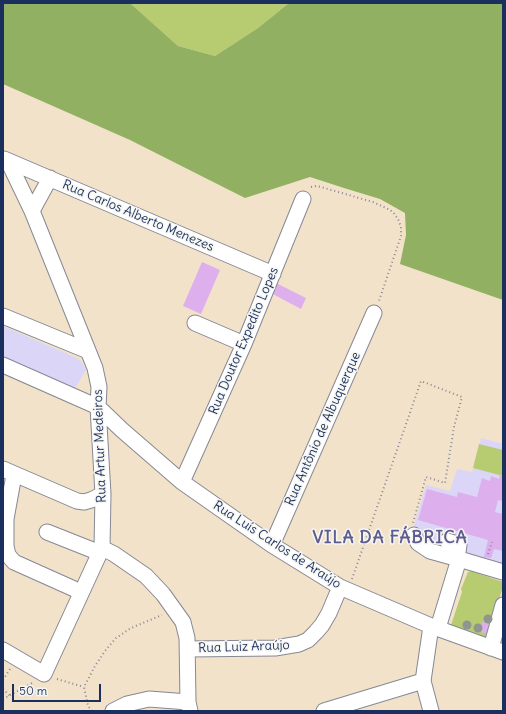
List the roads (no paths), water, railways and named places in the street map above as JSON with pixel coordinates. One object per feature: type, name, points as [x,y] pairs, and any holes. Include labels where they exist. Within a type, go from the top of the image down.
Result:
[{"type":"street","name":"Rua Carlos Alberto Menezes","points":[[6,160],[273,274]]},
{"type":"street","name":"Rua Artur Medeiros","points":[[6,160],[32,211],[95,368],[99,388],[98,407],[103,494],[101,550]]},
{"type":"street","points":[[32,211],[50,178]]},
{"type":"street","name":"Rua Doutor Expedito Lopes","points":[[182,482],[244,344],[303,199]]},
{"type":"street","name":"Rua Antônio de Albuquerque","points":[[272,545],[374,313]]},
{"type":"street","points":[[3,316],[88,351]]},
{"type":"street","points":[[195,323],[244,344]]},
{"type":"street","name":"Rua Luís Carlos de Araújo","points":[[3,365],[98,407],[182,482],[272,545],[344,589],[434,627],[497,650]]},
{"type":"street","points":[[81,592],[14,562],[8,555],[6,546],[6,519],[9,472],[77,501],[84,502],[103,494]]},
{"type":"street","points":[[47,532],[114,554],[146,576],[163,594],[183,622],[188,649],[189,706],[150,699],[127,704],[113,711]]},
{"type":"street","points":[[414,534],[418,543],[430,551],[503,572]]},
{"type":"street","points":[[431,711],[423,681],[434,627],[458,559],[459,545],[447,541]]},
{"type":"street","points":[[3,650],[44,674],[101,550]]},
{"type":"street","name":"Rua Luiz Araújo","points":[[188,649],[276,648],[299,644],[308,640],[322,625],[344,589]]},
{"type":"street","points":[[497,650],[503,605]]},
{"type":"street","points":[[324,711],[423,681]]},
{"type":"district","name":"VILA DA FÁBRICA","points":[[390,538]]}]
